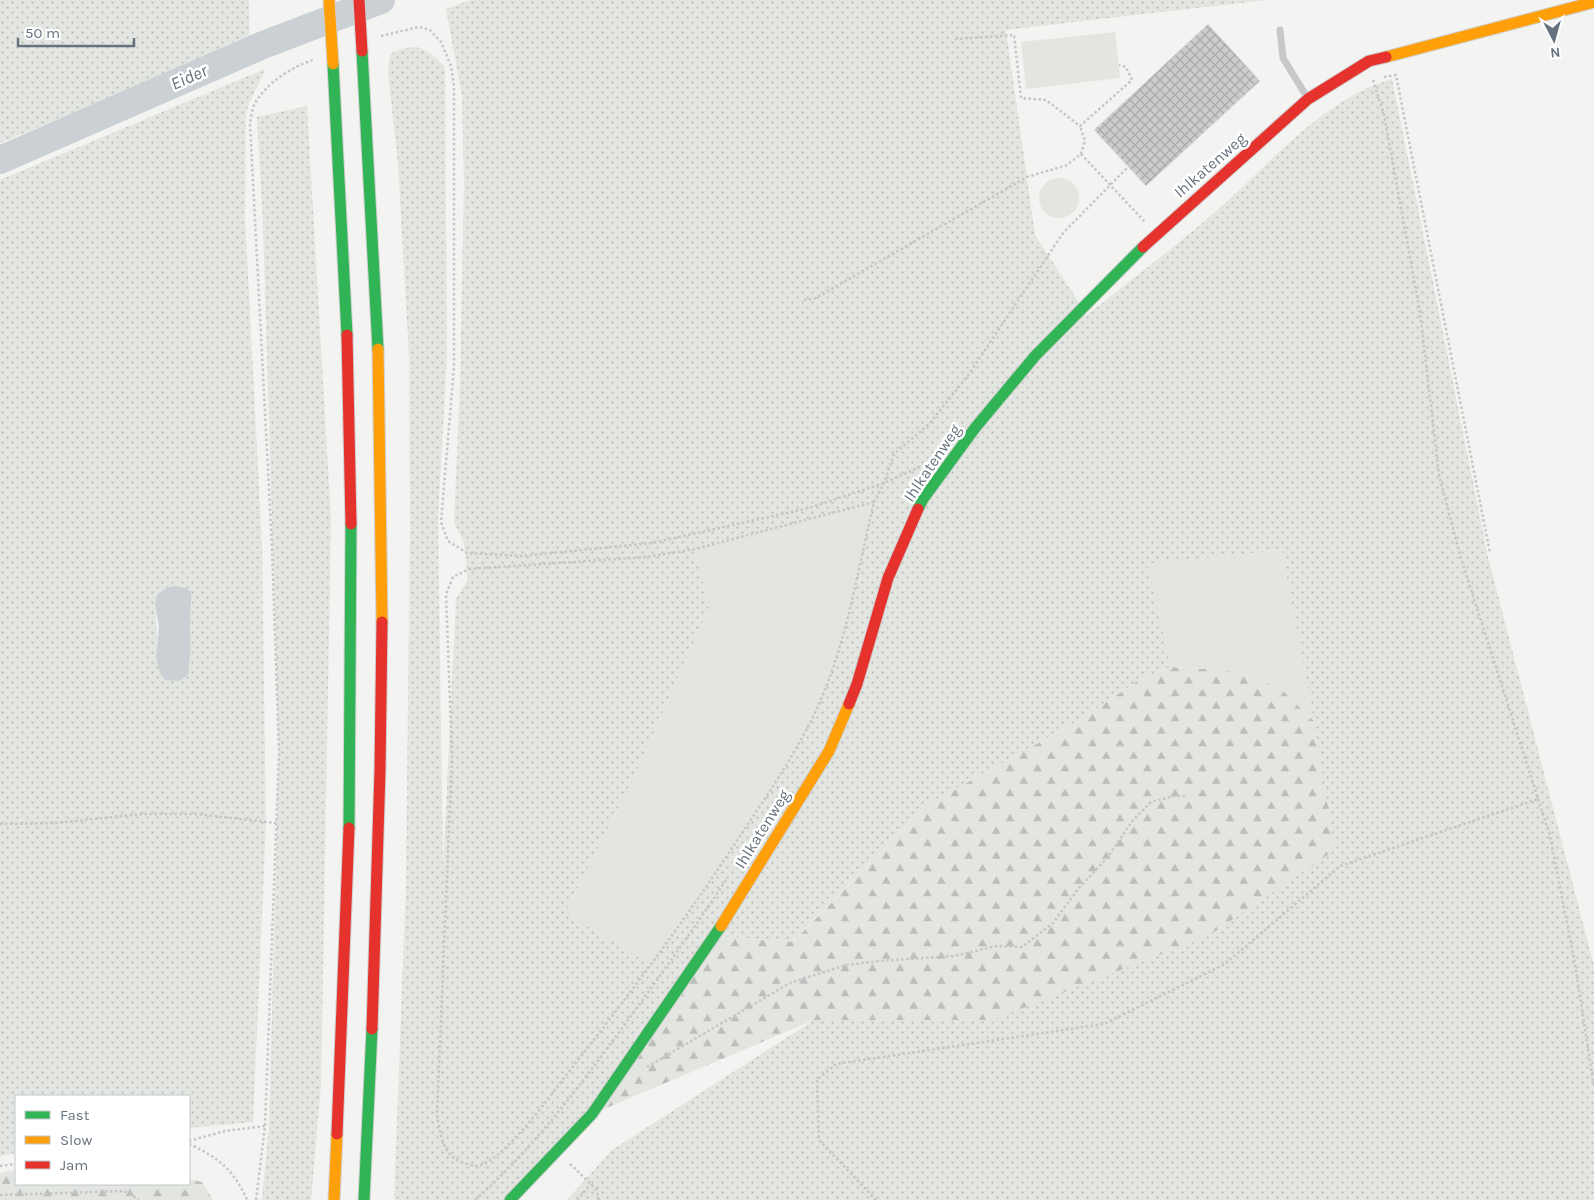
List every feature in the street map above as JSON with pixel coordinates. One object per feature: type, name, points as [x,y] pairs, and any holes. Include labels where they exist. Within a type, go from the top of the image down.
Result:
[{"type":"main road","points":[[328,0],[333,64],[349,394],[351,572],[349,846],[334,1200]]},
{"type":"main road","points":[[359,0],[370,154],[378,352],[382,575],[380,838],[364,1200]]},
{"type":"main road","name":"Ihlkatenweg","points":[[510,1200],[592,1114],[715,936],[829,751],[857,684],[888,578],[923,499],[975,428],[1035,356],[1156,234],[1308,99],[1369,61],[1594,2]]},
{"type":"lane","points":[[1280,30],[1283,58],[1308,99]]},
{"type":"path","points":[[377,37],[396,30],[419,27],[430,30],[441,42],[451,66],[454,86],[454,367],[441,522],[448,542],[467,553],[522,556],[652,544],[810,508],[884,483],[926,464]]},
{"type":"path","points":[[804,300],[814,299],[1027,178],[1067,166],[1081,154],[1085,141],[1080,126],[1046,100],[1021,98],[1014,35],[955,39]]},
{"type":"path","points":[[256,1200],[265,1126],[279,752],[272,547],[250,124],[253,106],[266,87],[304,63],[313,60]]},
{"type":"path","points":[[1080,126],[1132,80],[1126,67],[1119,65]]},
{"type":"path","points":[[1372,78],[1396,75],[1490,553]]},
{"type":"path","points":[[1375,84],[1384,115],[1420,312],[1439,475],[1460,555],[1550,836],[1572,946],[1594,1087]]},
{"type":"path","points":[[1081,154],[1156,234]]},
{"type":"path","points":[[874,502],[695,549],[647,557],[469,569],[453,578],[446,594],[452,758],[438,1114],[440,1136],[447,1151],[460,1162],[476,1166],[495,1158],[528,1123],[622,1006],[690,913],[778,779],[818,706],[840,645],[874,502],[884,483],[894,454],[929,424],[967,377],[1063,233],[1110,183],[1128,167]]},
{"type":"path","points":[[641,1070],[790,983],[846,966],[879,961],[954,956],[997,946],[1022,948],[1053,923],[1078,889],[1107,858],[1134,820],[1151,802],[1174,796],[1188,796]]},
{"type":"path","points":[[876,1200],[820,1140],[817,1080],[836,1064],[1104,1024],[1225,964],[1340,866],[1538,799]]},
{"type":"path","points":[[0,824],[56,824],[142,814],[196,814],[276,823]]},
{"type":"path","points":[[190,1142],[225,1131],[265,1126]]},
{"type":"path","points":[[190,1143],[213,1155],[239,1181],[247,1200]]},
{"type":"path","points":[[556,1150],[596,1189],[599,1200]]},
{"type":"path","points":[[0,1166],[15,1164]]},
{"type":"path","points":[[577,1200],[591,1184]]},
{"type":"path","points":[[0,1194],[124,1191],[139,1200]]},
{"type":"green space","points":[[0,0],[249,0],[249,35],[119,94],[0,143]]},
{"type":"green space","points":[[470,0],[1266,0],[1006,30],[1035,235],[1087,315],[1206,219],[1321,116],[1343,101],[1392,79],[1488,557],[1594,966],[1594,1200],[567,1200],[612,1150],[814,1020],[992,1019],[1335,850],[1282,550],[1148,564],[1171,667],[1139,680],[1080,720],[927,805],[792,942],[715,936],[620,1071],[510,1200],[394,1200],[406,883],[410,522],[409,354],[398,165],[388,72],[390,54],[414,47],[426,51],[445,67],[447,357],[438,517],[443,870],[456,599],[468,579],[464,543],[454,522],[460,384],[464,186],[462,96],[446,9]],"holes":[[[874,502],[818,706],[778,779],[690,913],[565,913],[633,780],[709,608],[695,549]]]},
{"type":"green space","points":[[1115,32],[1120,78],[1026,89],[1021,42]]},
{"type":"green space","points":[[265,69],[251,99],[246,118],[245,219],[262,546],[266,823],[253,1122],[190,1128],[190,1095],[15,1095],[15,1153],[0,1156],[0,180]],"holes":[[[165,589],[192,602],[190,617],[156,649],[157,601]]]},
{"type":"green space","points":[[307,106],[331,519],[321,1084],[311,1200],[262,1200],[269,1125],[279,752],[263,224],[257,117]]},
{"type":"green space","points":[[1059,178],[1073,184],[1079,198],[1073,212],[1059,218],[1045,212],[1039,198],[1045,184]]},
{"type":"green space","points":[[874,502],[840,645],[818,706],[778,779],[690,913],[652,965],[565,913],[633,780],[709,608],[695,549]]},
{"type":"green space","points":[[1282,550],[1314,721],[1279,687],[1238,671],[1171,667],[1147,564]]},
{"type":"green space","points":[[1171,667],[1238,671],[1279,687],[1314,721],[1335,850],[1208,936],[992,1020],[814,1020],[592,1114],[715,936],[793,942],[927,805],[1080,720],[1139,680]]},
{"type":"green space","points":[[15,1170],[15,1185],[190,1185],[190,1179],[202,1182],[213,1200],[0,1200],[0,1173]]},
{"type":"shaded area","points":[[174,586],[185,588],[191,592],[188,675],[179,681],[165,680],[160,673],[156,657],[159,627],[155,604],[158,594]]},
{"type":"building","points":[[1208,24],[1260,81],[1146,186],[1094,130]]},
{"type":"waterway","name":"Eider","points":[[0,160],[263,45],[381,0]]},
{"type":"traffic: fast","points":[[362,51],[378,349]]},
{"type":"traffic: fast","points":[[333,64],[347,335]]},
{"type":"traffic: fast","points":[[918,509],[923,499],[975,428],[1035,356],[1143,247]]},
{"type":"traffic: fast","points":[[349,828],[351,524]]},
{"type":"traffic: fast","points":[[510,1200],[592,1114],[721,926]]},
{"type":"traffic: fast","points":[[364,1200],[372,1029]]},
{"type":"traffic: slow","points":[[329,0],[333,64]]},
{"type":"traffic: slow","points":[[1386,57],[1594,2]]},
{"type":"traffic: slow","points":[[378,349],[382,622]]},
{"type":"traffic: slow","points":[[721,926],[829,751],[849,704]]},
{"type":"traffic: slow","points":[[334,1200],[337,1134]]},
{"type":"traffic: jam","points":[[359,0],[362,51]]},
{"type":"traffic: jam","points":[[1143,247],[1308,99],[1369,61],[1386,57]]},
{"type":"traffic: jam","points":[[347,335],[351,524]]},
{"type":"traffic: jam","points":[[849,704],[857,684],[888,578],[918,509]]},
{"type":"traffic: jam","points":[[372,1029],[380,770],[382,622]]},
{"type":"traffic: jam","points":[[337,1134],[349,828]]}]
